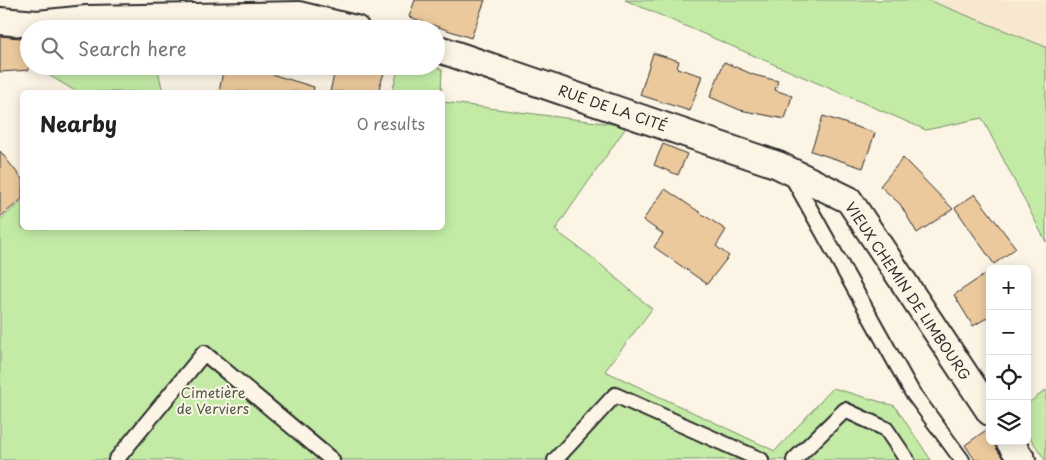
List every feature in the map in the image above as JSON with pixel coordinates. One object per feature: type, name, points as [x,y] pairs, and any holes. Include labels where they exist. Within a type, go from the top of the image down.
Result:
[{"type":"street","points":[[77,20],[299,15],[319,20]]},
{"type":"street","points":[[0,21],[20,23]]},
{"type":"street","name":"RUE DE LA CITÉ","points":[[445,51],[788,170]]},
{"type":"street","name":"VIEUX CHEMIN DE LIMBOURG","points":[[788,170],[849,200],[986,406]]},
{"type":"street","points":[[1013,445],[1022,460]]},
{"type":"lane","points":[[788,170],[912,392],[962,460]]},
{"type":"lane","points":[[116,460],[204,353],[332,460]]},
{"type":"lane","points":[[555,460],[615,395],[761,460]]},
{"type":"lane","points":[[794,460],[846,410],[886,429],[907,460]]},
{"type":"shaded area","points":[[928,0],[1046,0],[1046,47]]},
{"type":"green space","points":[[625,0],[928,0],[1046,47],[1046,242],[982,118],[926,130]]},
{"type":"green space","points":[[49,75],[159,75],[163,90],[74,90]]},
{"type":"green space","points":[[397,75],[442,75],[441,90],[393,90]]},
{"type":"green space","name":"Cimetière de Verviers","points":[[445,102],[627,126],[555,230],[593,258],[652,309],[605,371],[775,451],[833,388],[895,406],[931,460],[0,460],[0,220],[20,203],[20,230],[445,230]]},
{"type":"green space","points":[[1046,390],[1046,460],[1031,439],[1031,401]]},
{"type":"building","points":[[415,0],[485,0],[471,38],[445,29],[445,20],[418,20],[409,17]]},
{"type":"building","points":[[0,36],[20,38],[20,71],[0,72]]},
{"type":"building","points":[[653,53],[679,61],[677,68],[702,76],[690,111],[640,95]]},
{"type":"building","points":[[724,62],[754,75],[778,81],[775,90],[792,96],[785,119],[740,110],[710,97]]},
{"type":"building","points":[[222,75],[275,75],[314,87],[313,90],[219,90]]},
{"type":"building","points":[[334,75],[383,75],[379,90],[330,90]]},
{"type":"building","points":[[823,116],[875,133],[863,168],[811,151]]},
{"type":"building","points":[[663,144],[687,154],[678,175],[654,165]]},
{"type":"building","points":[[0,151],[20,176],[20,201],[0,217]]},
{"type":"building","points":[[903,158],[953,209],[917,233],[900,204],[880,186]]},
{"type":"building","points":[[665,189],[726,230],[716,246],[729,256],[707,284],[654,247],[663,234],[643,220]]},
{"type":"building","points":[[975,194],[1016,248],[994,264],[955,208]]},
{"type":"building","points":[[986,274],[986,318],[973,326],[954,295]]},
{"type":"building","points":[[986,430],[986,445],[996,445],[1004,460],[975,460],[965,445]]}]
